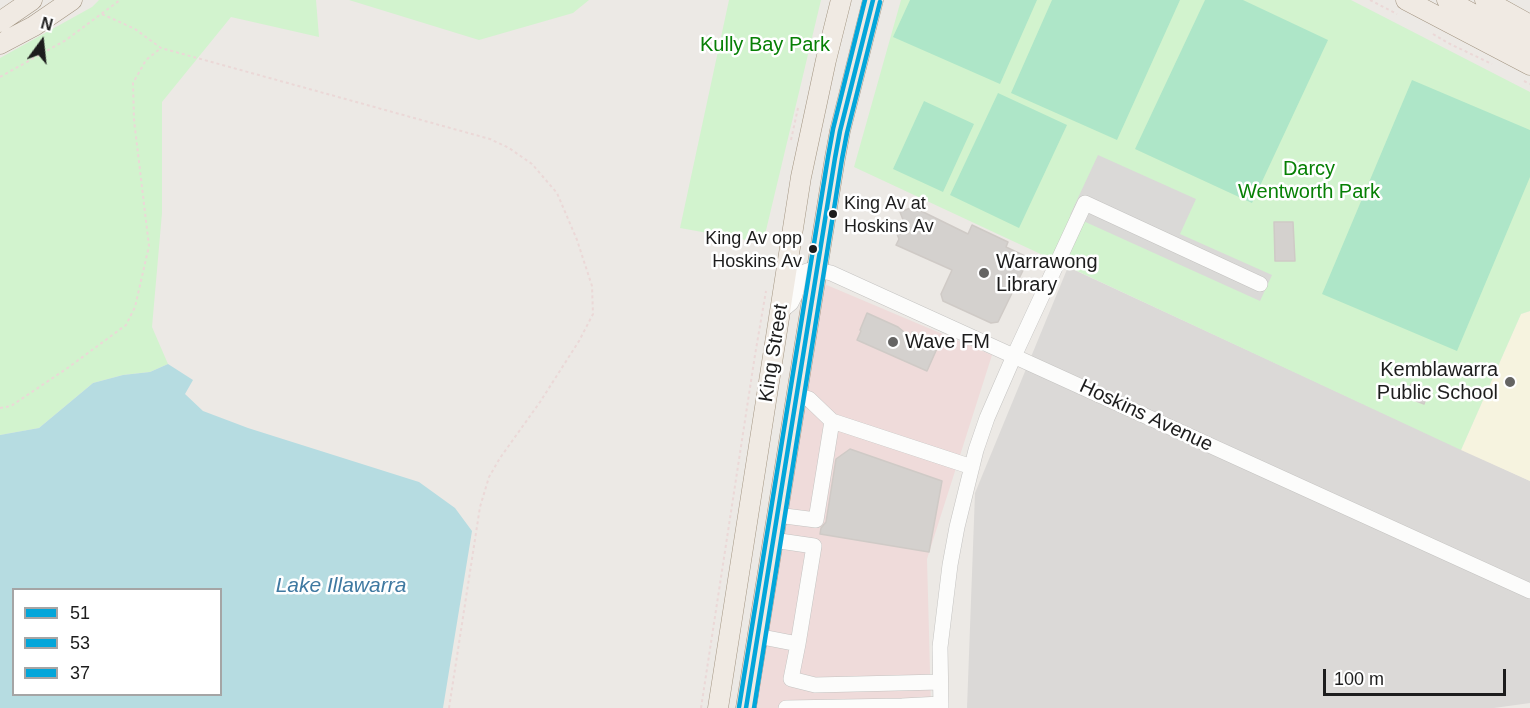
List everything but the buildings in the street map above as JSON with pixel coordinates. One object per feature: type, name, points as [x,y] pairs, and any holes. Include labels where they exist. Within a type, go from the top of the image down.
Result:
[{"type":"main road","points":[[0,22],[32,0]]},
{"type":"main road","points":[[0,44],[34,26],[72,0]]},
{"type":"main road","name":"King Street","points":[[718,708],[808,141],[841,0]]},
{"type":"main road","name":"King Street","points":[[746,708],[840,131],[873,0]]},
{"type":"main road","points":[[1406,0],[1530,65]]},
{"type":"main road","points":[[1447,0],[1530,45]]},
{"type":"main road","points":[[1485,0],[1530,25]]},
{"type":"street","points":[[787,708],[941,706],[940,647],[951,558],[972,467],[987,418],[1085,203],[1260,284]]},
{"type":"street","points":[[780,312],[791,303],[799,278],[804,272],[817,269]]},
{"type":"street","name":"Hoskins Avenue","points":[[817,269],[831,273],[1530,591]]},
{"type":"street","points":[[796,396],[809,399],[832,421],[972,467]]},
{"type":"street","points":[[777,515],[816,520],[832,421]]},
{"type":"street","points":[[773,540],[813,546],[792,679],[815,685],[940,682]]},
{"type":"street","points":[[757,636],[798,644]]},
{"type":"path","points":[[0,77],[66,40],[120,0]]},
{"type":"path","points":[[102,14],[135,29],[161,48],[490,139],[509,148],[532,164],[556,193],[577,240],[592,286],[593,314],[587,328],[540,402],[489,477],[480,507],[449,708]]},
{"type":"path","points":[[0,408],[11,406],[126,325],[135,307],[149,246],[134,120],[133,83],[146,60],[161,48]]},
{"type":"shaded area","points":[[1098,155],[1196,199],[1180,234],[1272,275],[1260,301],[1070,215]]},
{"type":"shaded area","points":[[1068,267],[1530,481],[1530,703],[1494,708],[967,708],[975,493]]},
{"type":"shaded area","points":[[822,283],[992,355],[927,559],[931,708],[755,708]]},
{"type":"shaded area","name":"Kemblawarra Public School","points":[[1530,311],[1530,481],[1461,450],[1521,314]]},
{"type":"green space","points":[[99,0],[316,0],[319,37],[231,17],[162,102],[162,213],[152,327],[168,364],[150,372],[123,375],[93,383],[39,428],[0,435],[0,58],[92,7]]},
{"type":"green space","points":[[349,0],[589,0],[573,13],[479,40]]},
{"type":"green space","name":"Kully Bay Park","points":[[729,0],[821,0],[763,243],[680,228]]},
{"type":"green space","name":"Darcy Wentworth Park","points":[[901,0],[1351,0],[1530,92],[1530,311],[1521,314],[1461,450],[854,167]]},
{"type":"green space","points":[[910,0],[1037,0],[1000,84],[893,37]]},
{"type":"green space","points":[[1052,0],[1180,0],[1117,140],[1011,93]]},
{"type":"green space","points":[[1205,0],[1243,0],[1328,40],[1252,203],[1135,149]]},
{"type":"green space","points":[[1412,80],[1530,130],[1530,177],[1457,351],[1322,294]]},
{"type":"green space","points":[[998,93],[1067,125],[1019,228],[950,195]]},
{"type":"green space","points":[[924,101],[974,124],[943,192],[893,169]]},
{"type":"water","name":"Lake Illawarra","points":[[168,364],[193,380],[185,394],[203,411],[248,428],[419,482],[455,508],[472,531],[443,708],[0,708],[0,435],[39,428],[93,383],[123,375],[150,372]]},
{"type":"transit line","name":"37","points":[[739,707],[828,157],[865,0]]},
{"type":"transit line","name":"51","points":[[746,708],[835,158],[873,0]]},
{"type":"transit line","name":"53","points":[[754,708],[842,159],[880,2]]},
{"type":"place","name":"King Av at Hoskins Av","points":[[833,214]]},
{"type":"place","name":"King Av opp Hoskins Av","points":[[813,249]]},
{"type":"place","name":"Warrawong Library","points":[[984,273]]},
{"type":"place","name":"Wave FM","points":[[893,342]]},
{"type":"place","name":"Kemblawarra Public School","points":[[1510,382]]}]
